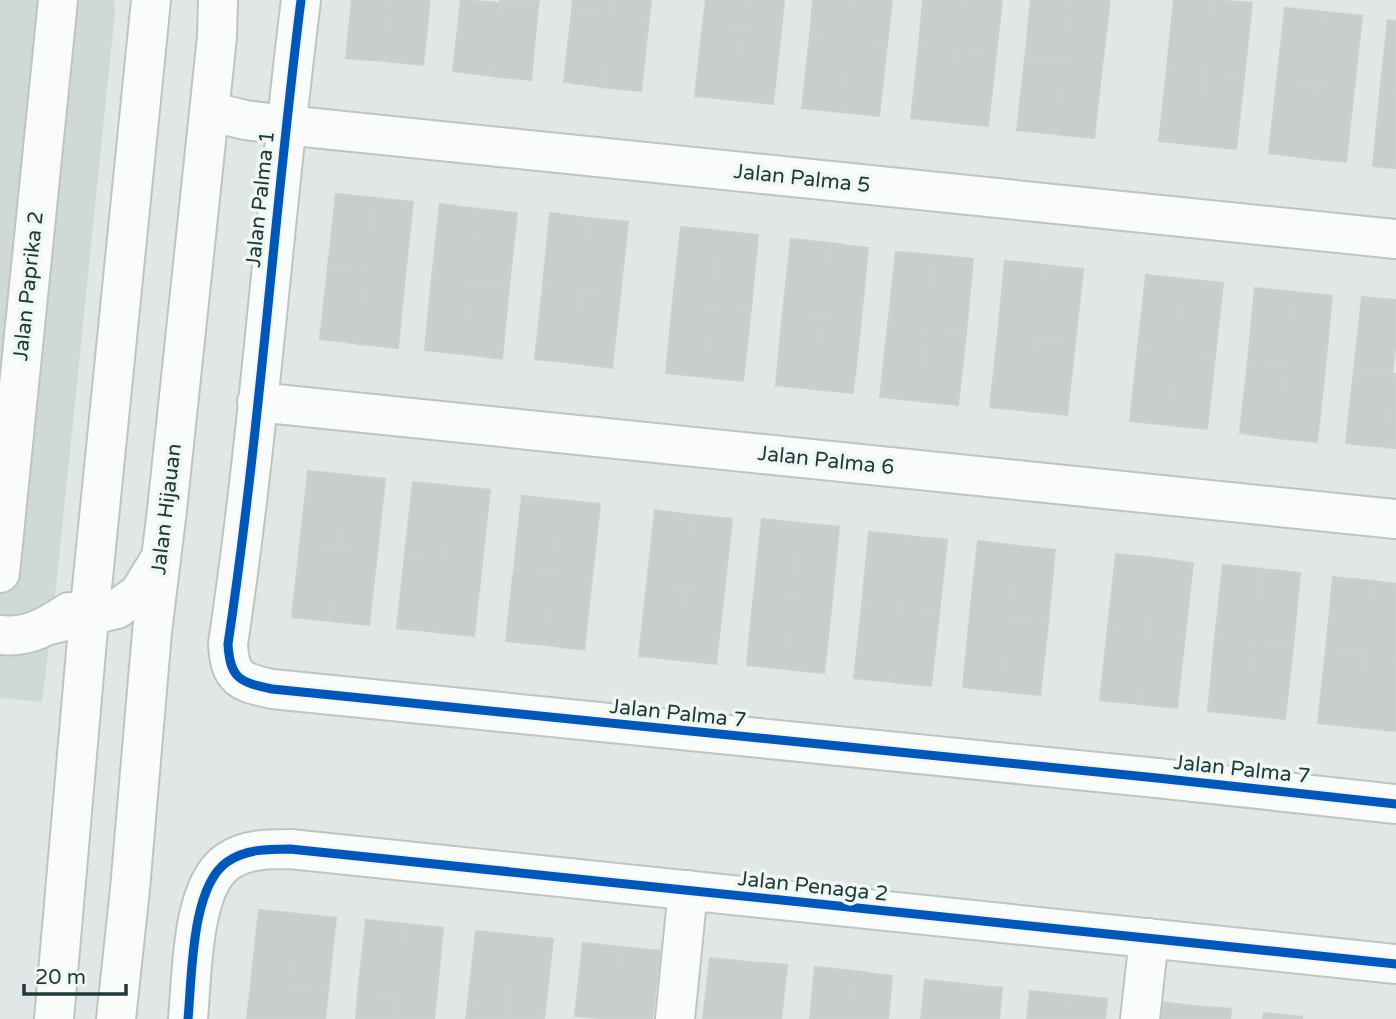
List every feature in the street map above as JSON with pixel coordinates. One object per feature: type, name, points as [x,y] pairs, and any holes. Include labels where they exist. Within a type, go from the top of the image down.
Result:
[{"type":"street","name":"Jalan Paprika 2","points":[[0,573],[14,285],[58,0]]},
{"type":"street","points":[[54,1019],[90,604],[151,0]]},
{"type":"street","name":"Jalan Hijauan","points":[[116,1019],[152,632],[217,37],[218,0]]},
{"type":"street","name":"Jalan Palma 1","points":[[257,401],[285,125],[301,0]]},
{"type":"street","name":"Jalan Palma 5","points":[[209,111],[245,120],[285,125],[1396,239]]},
{"type":"street","name":"Jalan Palma 6","points":[[257,401],[1396,519]]},
{"type":"street","name":"Jalan Palma 7","points":[[257,401],[228,644],[229,666],[245,683],[300,692],[1396,804]]},
{"type":"street","points":[[0,635],[26,635],[90,604],[117,609],[139,593],[161,557]]},
{"type":"street","name":"Jalan Penaga 2","points":[[188,1019],[200,908],[207,886],[228,861],[266,849],[290,849],[1396,964]]},
{"type":"street","points":[[675,1019],[688,890]]},
{"type":"street","points":[[1140,1019],[1149,938]]},
{"type":"shaded area","points":[[0,0],[114,0],[115,11],[42,702],[0,698]]},
{"type":"building","points":[[352,0],[391,0],[384,61],[346,58]]},
{"type":"building","points":[[391,0],[430,0],[423,65],[384,61]]},
{"type":"building","points":[[461,0],[500,3],[492,76],[453,71]]},
{"type":"building","points":[[500,0],[539,0],[538,7],[500,3]]},
{"type":"building","points":[[573,0],[612,0],[610,14],[572,10]]},
{"type":"building","points":[[612,0],[651,0],[649,18],[610,14]]},
{"type":"building","points":[[706,0],[745,0],[742,28],[703,24]]},
{"type":"building","points":[[745,0],[784,0],[781,32],[742,28]]},
{"type":"building","points":[[813,0],[852,0],[848,40],[810,36]]},
{"type":"building","points":[[852,0],[892,0],[887,44],[848,40]]},
{"type":"building","points":[[923,0],[962,0],[957,50],[919,46]]},
{"type":"building","points":[[962,0],[1002,0],[996,54],[957,50]]},
{"type":"building","points":[[1031,0],[1071,0],[1064,62],[1025,58]]},
{"type":"building","points":[[1071,0],[1110,0],[1102,66],[1064,62]]},
{"type":"building","points":[[1174,0],[1213,0],[1205,72],[1167,68]]},
{"type":"building","points":[[1213,0],[1252,3],[1244,77],[1205,72]]},
{"type":"building","points":[[500,3],[538,7],[531,80],[492,76]]},
{"type":"building","points":[[1285,8],[1324,12],[1316,85],[1277,81]]},
{"type":"building","points":[[572,10],[610,14],[602,87],[564,82]]},
{"type":"building","points":[[1324,12],[1362,16],[1354,89],[1316,85]]},
{"type":"building","points":[[610,14],[649,18],[641,91],[602,87]]},
{"type":"building","points":[[1388,20],[1396,21],[1396,95],[1380,93]]},
{"type":"building","points":[[703,24],[742,28],[734,100],[695,96]]},
{"type":"building","points":[[742,28],[781,32],[773,104],[734,100]]},
{"type":"building","points":[[810,36],[848,40],[841,112],[802,108]]},
{"type":"building","points":[[848,40],[887,44],[879,116],[841,112]]},
{"type":"building","points":[[919,46],[957,50],[949,122],[911,118]]},
{"type":"building","points":[[957,50],[996,54],[988,126],[949,122]]},
{"type":"building","points":[[1025,58],[1064,62],[1056,134],[1017,130]]},
{"type":"building","points":[[1064,62],[1102,66],[1094,138],[1056,134]]},
{"type":"building","points":[[1167,68],[1205,72],[1198,145],[1159,141]]},
{"type":"building","points":[[1205,72],[1244,77],[1236,149],[1198,145]]},
{"type":"building","points":[[1277,81],[1316,85],[1308,158],[1269,153]]},
{"type":"building","points":[[1316,85],[1354,89],[1346,162],[1308,158]]},
{"type":"building","points":[[1380,93],[1396,95],[1396,168],[1373,166]]},
{"type":"building","points":[[336,194],[374,198],[367,271],[328,267]]},
{"type":"building","points":[[374,198],[413,202],[405,275],[367,271]]},
{"type":"building","points":[[440,204],[479,209],[471,282],[432,277]]},
{"type":"building","points":[[479,209],[517,213],[509,286],[471,282]]},
{"type":"building","points":[[550,213],[589,218],[581,291],[543,286]]},
{"type":"building","points":[[589,218],[628,222],[620,295],[581,291]]},
{"type":"building","points":[[681,227],[720,231],[712,305],[673,301]]},
{"type":"building","points":[[720,231],[758,235],[751,308],[712,305]]},
{"type":"building","points":[[791,239],[829,243],[822,316],[783,312]]},
{"type":"building","points":[[829,243],[868,248],[861,320],[822,316]]},
{"type":"building","points":[[896,252],[934,255],[927,329],[888,325]]},
{"type":"building","points":[[934,255],[973,259],[966,333],[927,329]]},
{"type":"building","points":[[1005,261],[1045,265],[1037,338],[998,334]]},
{"type":"building","points":[[1045,265],[1083,269],[1075,342],[1037,338]]},
{"type":"building","points":[[328,267],[367,271],[359,344],[320,339]]},
{"type":"building","points":[[367,271],[405,275],[398,348],[359,344]]},
{"type":"building","points":[[1146,275],[1184,279],[1176,352],[1138,348]]},
{"type":"building","points":[[432,277],[471,282],[463,354],[425,350]]},
{"type":"building","points":[[1184,279],[1223,283],[1215,356],[1176,352]]},
{"type":"building","points":[[471,282],[509,286],[502,359],[463,354]]},
{"type":"building","points":[[543,286],[581,291],[573,363],[535,359]]},
{"type":"building","points":[[1255,288],[1294,292],[1286,365],[1248,361]]},
{"type":"building","points":[[581,291],[620,295],[612,368],[573,363]]},
{"type":"building","points":[[1294,292],[1332,296],[1325,369],[1286,365]]},
{"type":"building","points":[[1362,297],[1396,300],[1396,341],[1392,374],[1354,370]]},
{"type":"building","points":[[673,301],[712,305],[705,377],[666,373]]},
{"type":"building","points":[[712,305],[751,308],[743,381],[705,377]]},
{"type":"building","points":[[783,312],[822,316],[814,389],[776,385]]},
{"type":"building","points":[[822,316],[861,320],[853,393],[814,389]]},
{"type":"building","points":[[888,325],[927,329],[919,401],[880,397]]},
{"type":"building","points":[[927,329],[966,333],[958,405],[919,401]]},
{"type":"building","points":[[998,334],[1037,338],[1029,411],[990,407]]},
{"type":"building","points":[[1037,338],[1075,342],[1067,415],[1029,411]]},
{"type":"building","points":[[1138,348],[1176,352],[1169,425],[1130,421]]},
{"type":"building","points":[[1176,352],[1215,356],[1207,429],[1169,425]]},
{"type":"building","points":[[1248,361],[1286,365],[1278,438],[1240,433]]},
{"type":"building","points":[[1286,365],[1325,369],[1317,442],[1278,438]]},
{"type":"building","points":[[1354,370],[1392,374],[1385,447],[1346,443]]},
{"type":"building","points":[[1392,374],[1396,374],[1396,448],[1385,447]]},
{"type":"building","points":[[308,471],[346,475],[339,549],[300,545]]},
{"type":"building","points":[[346,475],[385,479],[377,553],[339,549]]},
{"type":"building","points":[[413,482],[451,486],[443,559],[405,555]]},
{"type":"building","points":[[451,486],[490,490],[482,563],[443,559]]},
{"type":"building","points":[[522,496],[561,500],[553,573],[514,568]]},
{"type":"building","points":[[561,500],[600,504],[592,577],[553,573]]},
{"type":"building","points":[[655,510],[693,515],[685,588],[647,584]]},
{"type":"building","points":[[693,515],[732,519],[724,592],[685,588]]},
{"type":"building","points":[[762,519],[800,523],[793,596],[754,592]]},
{"type":"building","points":[[800,523],[839,527],[832,600],[793,596]]},
{"type":"building","points":[[869,532],[908,536],[900,609],[862,605]]},
{"type":"building","points":[[908,536],[947,540],[939,613],[900,609]]},
{"type":"building","points":[[978,541],[1017,546],[1009,619],[970,615]]},
{"type":"building","points":[[300,545],[339,549],[331,621],[292,617]]},
{"type":"building","points":[[1017,546],[1055,550],[1048,623],[1009,619]]},
{"type":"building","points":[[339,549],[377,553],[369,625],[331,621]]},
{"type":"building","points":[[1116,554],[1155,558],[1147,632],[1108,628]]},
{"type":"building","points":[[405,555],[443,559],[436,632],[397,628]]},
{"type":"building","points":[[1155,558],[1193,563],[1185,636],[1147,632]]},
{"type":"building","points":[[443,559],[482,563],[474,636],[436,632]]},
{"type":"building","points":[[1223,565],[1262,569],[1254,642],[1215,638]]},
{"type":"building","points":[[514,568],[553,573],[545,645],[506,641]]},
{"type":"building","points":[[1262,569],[1300,573],[1293,646],[1254,642]]},
{"type":"building","points":[[553,573],[592,577],[584,650],[545,645]]},
{"type":"building","points":[[1333,577],[1373,581],[1365,654],[1326,650]]},
{"type":"building","points":[[1373,581],[1396,584],[1396,658],[1365,654]]},
{"type":"building","points":[[647,584],[685,588],[678,660],[639,656]]},
{"type":"building","points":[[685,588],[724,592],[716,664],[678,660]]},
{"type":"building","points":[[754,592],[793,596],[785,669],[747,665]]},
{"type":"building","points":[[793,596],[832,600],[824,673],[785,669]]},
{"type":"building","points":[[862,605],[900,609],[892,682],[854,678]]},
{"type":"building","points":[[900,609],[939,613],[931,686],[892,682]]},
{"type":"building","points":[[970,615],[1009,619],[1001,691],[963,687]]},
{"type":"building","points":[[1009,619],[1048,623],[1040,695],[1001,691]]},
{"type":"building","points":[[1108,628],[1147,632],[1139,704],[1100,700]]},
{"type":"building","points":[[1147,632],[1185,636],[1177,708],[1139,704]]},
{"type":"building","points":[[1215,638],[1254,642],[1247,715],[1208,711]]},
{"type":"building","points":[[1254,642],[1293,646],[1285,719],[1247,715]]},
{"type":"building","points":[[1326,650],[1365,654],[1357,727],[1318,723]]},
{"type":"building","points":[[1365,654],[1396,658],[1395,731],[1357,727]]},
{"type":"building","points":[[259,910],[298,914],[290,987],[251,983]]},
{"type":"building","points":[[298,914],[336,918],[328,991],[290,987]]},
{"type":"building","points":[[366,920],[405,924],[397,997],[358,993]]},
{"type":"building","points":[[405,924],[443,928],[436,1001],[397,997]]},
{"type":"building","points":[[476,931],[514,935],[506,1008],[468,1004]]},
{"type":"building","points":[[514,935],[553,939],[545,1012],[506,1008]]},
{"type":"building","points":[[583,943],[621,947],[613,1019],[575,1016]]},
{"type":"building","points":[[621,947],[660,951],[652,1019],[613,1019]]},
{"type":"building","points":[[710,958],[748,962],[742,1019],[703,1019]]},
{"type":"building","points":[[748,962],[787,965],[781,1019],[742,1019]]},
{"type":"building","points":[[815,967],[854,971],[849,1019],[810,1019]]},
{"type":"building","points":[[854,971],[892,976],[888,1019],[849,1019]]},
{"type":"building","points":[[925,980],[963,984],[960,1019],[921,1019]]},
{"type":"building","points":[[251,983],[290,987],[286,1019],[247,1019]]},
{"type":"building","points":[[963,984],[1002,988],[999,1019],[960,1019]]},
{"type":"building","points":[[290,987],[328,991],[325,1019],[286,1019]]},
{"type":"building","points":[[1030,991],[1068,995],[1066,1019],[1027,1019]]},
{"type":"building","points":[[358,993],[397,997],[395,1019],[356,1019]]},
{"type":"building","points":[[1068,995],[1107,999],[1105,1019],[1066,1019]]},
{"type":"building","points":[[397,997],[436,1001],[434,1019],[395,1019]]},
{"type":"building","points":[[1154,1001],[1193,1006],[1191,1019],[1152,1019]]},
{"type":"building","points":[[468,1004],[506,1008],[505,1019],[466,1019]]},
{"type":"building","points":[[1193,1006],[1231,1009],[1230,1019],[1191,1019]]},
{"type":"building","points":[[506,1008],[545,1012],[544,1019],[505,1019]]},
{"type":"building","points":[[1264,1013],[1302,1017],[1302,1019],[1263,1019]]},
{"type":"cycle path","points":[[301,0],[249,483],[228,644],[231,665],[239,677],[252,684],[272,689],[1396,804]]},
{"type":"cycle path","points":[[188,1019],[196,934],[206,891],[215,874],[227,862],[249,852],[274,849],[1396,964]]}]
